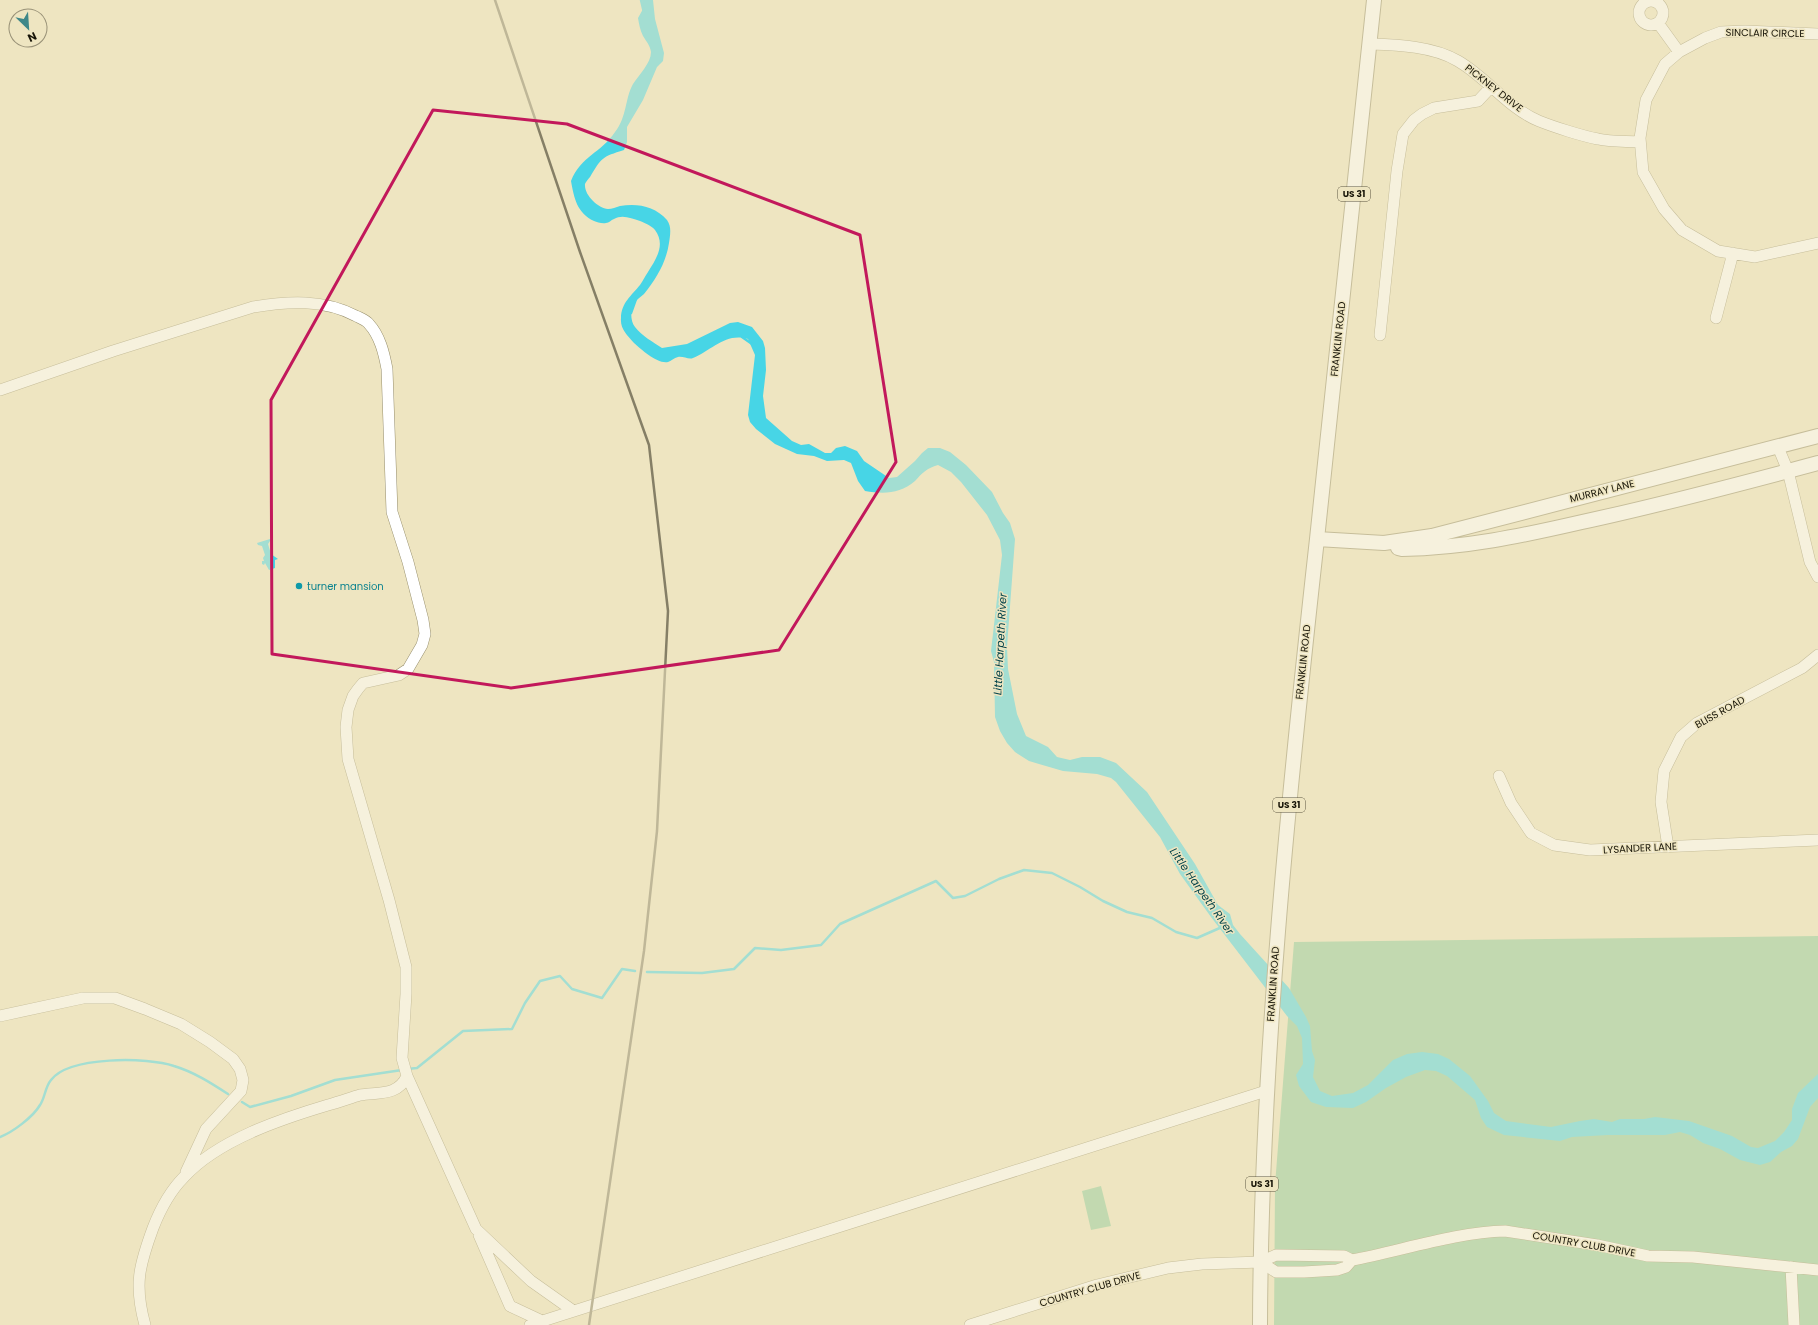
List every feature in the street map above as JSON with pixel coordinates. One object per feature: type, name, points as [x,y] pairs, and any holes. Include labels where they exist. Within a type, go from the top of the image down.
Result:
[{"type":"main road","name":"FRANKLIN ROAD","points":[[1260,1325],[1262,1174],[1269,1043],[1277,937],[1301,681],[1374,0]]},
{"type":"main road","name":"MURRAY LANE","points":[[1317,539],[1384,543],[1432,536],[1818,436]]},
{"type":"main road","name":"MURRAY LANE","points":[[1384,543],[1402,549],[1434,549],[1470,545],[1656,506],[1818,463]]},
{"type":"street","points":[[1658,23],[1679,52]]},
{"type":"street","name":"SINCLAIR CIRCLE","points":[[1818,34],[1745,31],[1721,32],[1705,38],[1679,52],[1665,64],[1646,100],[1640,142],[1643,172],[1664,209],[1682,230],[1718,251],[1755,257],[1818,243]]},
{"type":"street","name":"PICKNEY DRIVE","points":[[1369,44],[1396,45],[1448,56],[1459,61],[1504,99],[1538,121],[1598,139],[1640,142]]},
{"type":"street","points":[[1380,335],[1397,171],[1403,134],[1414,120],[1422,114],[1434,108],[1478,101],[1491,88]]},
{"type":"street","points":[[1716,318],[1733,253]]},
{"type":"street","points":[[0,390],[120,349],[253,307],[271,304],[308,302],[341,308],[368,322],[376,333],[384,352],[387,369],[392,512],[408,562],[423,620],[425,634],[422,645],[408,669],[399,675],[364,683],[358,689],[348,710],[346,727],[348,759],[389,900],[406,967],[402,1058],[407,1076],[510,1306],[542,1321]]},
{"type":"street","points":[[1778,447],[1788,471],[1810,562],[1818,577]]},
{"type":"street","name":"BLISS ROAD","points":[[1668,846],[1661,802],[1664,771],[1681,737],[1697,723],[1802,668],[1818,655]]},
{"type":"street","name":"LYSANDER LANE","points":[[1499,776],[1511,803],[1531,833],[1554,845],[1590,850],[1818,840]]},
{"type":"street","points":[[0,1016],[83,998],[114,998],[146,1009],[181,1024],[233,1058],[240,1069],[242,1080],[241,1092],[206,1129],[184,1177]]},
{"type":"street","points":[[145,1325],[140,1307],[138,1283],[142,1258],[163,1205],[184,1177],[205,1158],[242,1136],[298,1114],[360,1096],[382,1093],[396,1089],[403,1085],[407,1076]]},
{"type":"street","points":[[530,1325],[572,1310],[1266,1091]]},
{"type":"street","points":[[476,1229],[531,1281],[572,1310]]},
{"type":"street","name":"COUNTRY CLUB DRIVE","points":[[1261,1262],[1276,1272],[1337,1270],[1346,1267],[1352,1260],[1460,1236],[1505,1231],[1597,1245],[1648,1256],[1693,1257],[1818,1270]]},
{"type":"street","name":"COUNTRY CLUB DRIVE","points":[[970,1325],[1097,1285],[1155,1270],[1202,1264],[1261,1262],[1276,1255],[1344,1256],[1352,1260]]},
{"type":"street","points":[[1791,1267],[1794,1325]]},
{"type":"highlighted area","points":[[433,110],[567,124],[860,235],[896,462],[779,650],[511,688],[272,654],[271,400]]},
{"type":"green space","points":[[1818,936],[1818,1325],[1274,1325],[1275,1185],[1294,942]]},
{"type":"green space","points":[[1101,1186],[1111,1226],[1091,1230],[1082,1191]]},
{"type":"water","points":[[642,0],[653,0],[655,19],[664,53],[663,61],[657,67],[643,100],[627,127],[627,142],[624,150],[611,154],[603,159],[597,165],[585,184],[585,188],[592,200],[604,208],[608,209],[626,205],[639,205],[657,211],[667,220],[670,225],[670,237],[666,257],[653,283],[633,305],[631,314],[633,324],[644,336],[662,348],[687,344],[730,323],[738,322],[752,327],[763,341],[765,348],[766,370],[763,396],[766,418],[792,441],[801,445],[809,444],[825,453],[831,453],[836,448],[845,446],[857,451],[864,461],[889,478],[897,477],[928,448],[940,448],[950,452],[966,465],[992,492],[1010,523],[1015,539],[1007,647],[1008,669],[1017,714],[1026,736],[1048,747],[1057,757],[1070,760],[1082,757],[1100,757],[1116,763],[1147,792],[1195,864],[1218,905],[1230,914],[1233,925],[1240,934],[1289,988],[1306,1017],[1310,1026],[1312,1051],[1315,1060],[1313,1077],[1320,1091],[1332,1096],[1353,1093],[1368,1085],[1393,1060],[1407,1054],[1422,1052],[1438,1054],[1449,1059],[1470,1076],[1488,1101],[1494,1113],[1506,1121],[1551,1127],[1594,1119],[1612,1122],[1620,1119],[1644,1119],[1655,1117],[1689,1121],[1732,1136],[1751,1147],[1758,1148],[1775,1141],[1784,1132],[1792,1120],[1792,1109],[1798,1093],[1818,1074],[1818,1098],[1810,1107],[1798,1139],[1792,1146],[1781,1152],[1770,1162],[1760,1165],[1740,1160],[1720,1149],[1703,1143],[1690,1135],[1680,1132],[1665,1135],[1608,1135],[1572,1137],[1560,1141],[1504,1135],[1487,1127],[1481,1118],[1475,1100],[1447,1076],[1436,1071],[1425,1070],[1406,1077],[1386,1088],[1366,1102],[1353,1108],[1326,1107],[1311,1102],[1299,1086],[1296,1075],[1303,1064],[1302,1038],[1297,1026],[1287,1016],[1211,917],[1180,874],[1160,837],[1116,782],[1111,778],[1097,774],[1063,771],[1029,761],[1015,752],[1007,743],[1000,731],[995,717],[994,662],[991,651],[1002,555],[1000,540],[987,515],[961,482],[951,472],[938,465],[928,469],[915,481],[898,491],[879,493],[865,491],[858,481],[851,463],[844,460],[827,461],[814,456],[797,454],[775,444],[756,429],[750,422],[748,415],[755,355],[748,339],[740,337],[733,338],[719,343],[693,358],[678,357],[668,362],[664,362],[659,361],[645,353],[624,332],[621,322],[621,313],[625,304],[641,283],[657,257],[660,241],[655,230],[640,221],[620,217],[613,219],[608,223],[600,223],[588,218],[577,204],[571,181],[580,166],[610,139],[619,126],[624,114],[630,89],[649,60],[651,52],[649,45],[642,34],[638,18],[643,9]]},
{"type":"water","points":[[270,539],[268,544],[271,554],[278,559],[275,560],[275,568],[269,570],[265,563],[264,565],[262,564],[265,555],[262,546],[258,545],[257,543]]},
{"type":"waterway","name":"Little Harpeth River","points":[[641,0],[644,13]]},
{"type":"waterway","name":"Little Harpeth River","points":[[631,313],[636,299]]},
{"type":"waterway","name":"Little Harpeth River","points":[[742,337],[752,344]]},
{"type":"waterway","points":[[647,972],[702,973],[734,969],[755,948],[781,950],[821,945],[840,924],[936,881],[953,898],[965,896],[999,879],[1024,870],[1052,873],[1080,887],[1103,901],[1127,912],[1152,918],[1176,932],[1197,938],[1222,927]]},
{"type":"waterway","points":[[407,1069],[417,1068],[463,1031],[512,1029],[525,1003],[540,981],[560,976],[572,989],[602,998],[622,969],[635,971]]},
{"type":"waterway","points":[[0,1137],[17,1128],[28,1119],[37,1110],[42,1102],[46,1089],[51,1080],[60,1072],[74,1066],[128,1060],[162,1063],[181,1068],[209,1082],[228,1094]]},
{"type":"waterway","points":[[242,1102],[250,1107],[291,1096],[335,1080],[402,1070]]},
{"type":"railway","points":[[495,0],[580,252],[649,445],[668,611],[657,831],[644,951],[589,1325]]},
{"type":"place","name":"turner mansion","points":[[299,586]]}]
